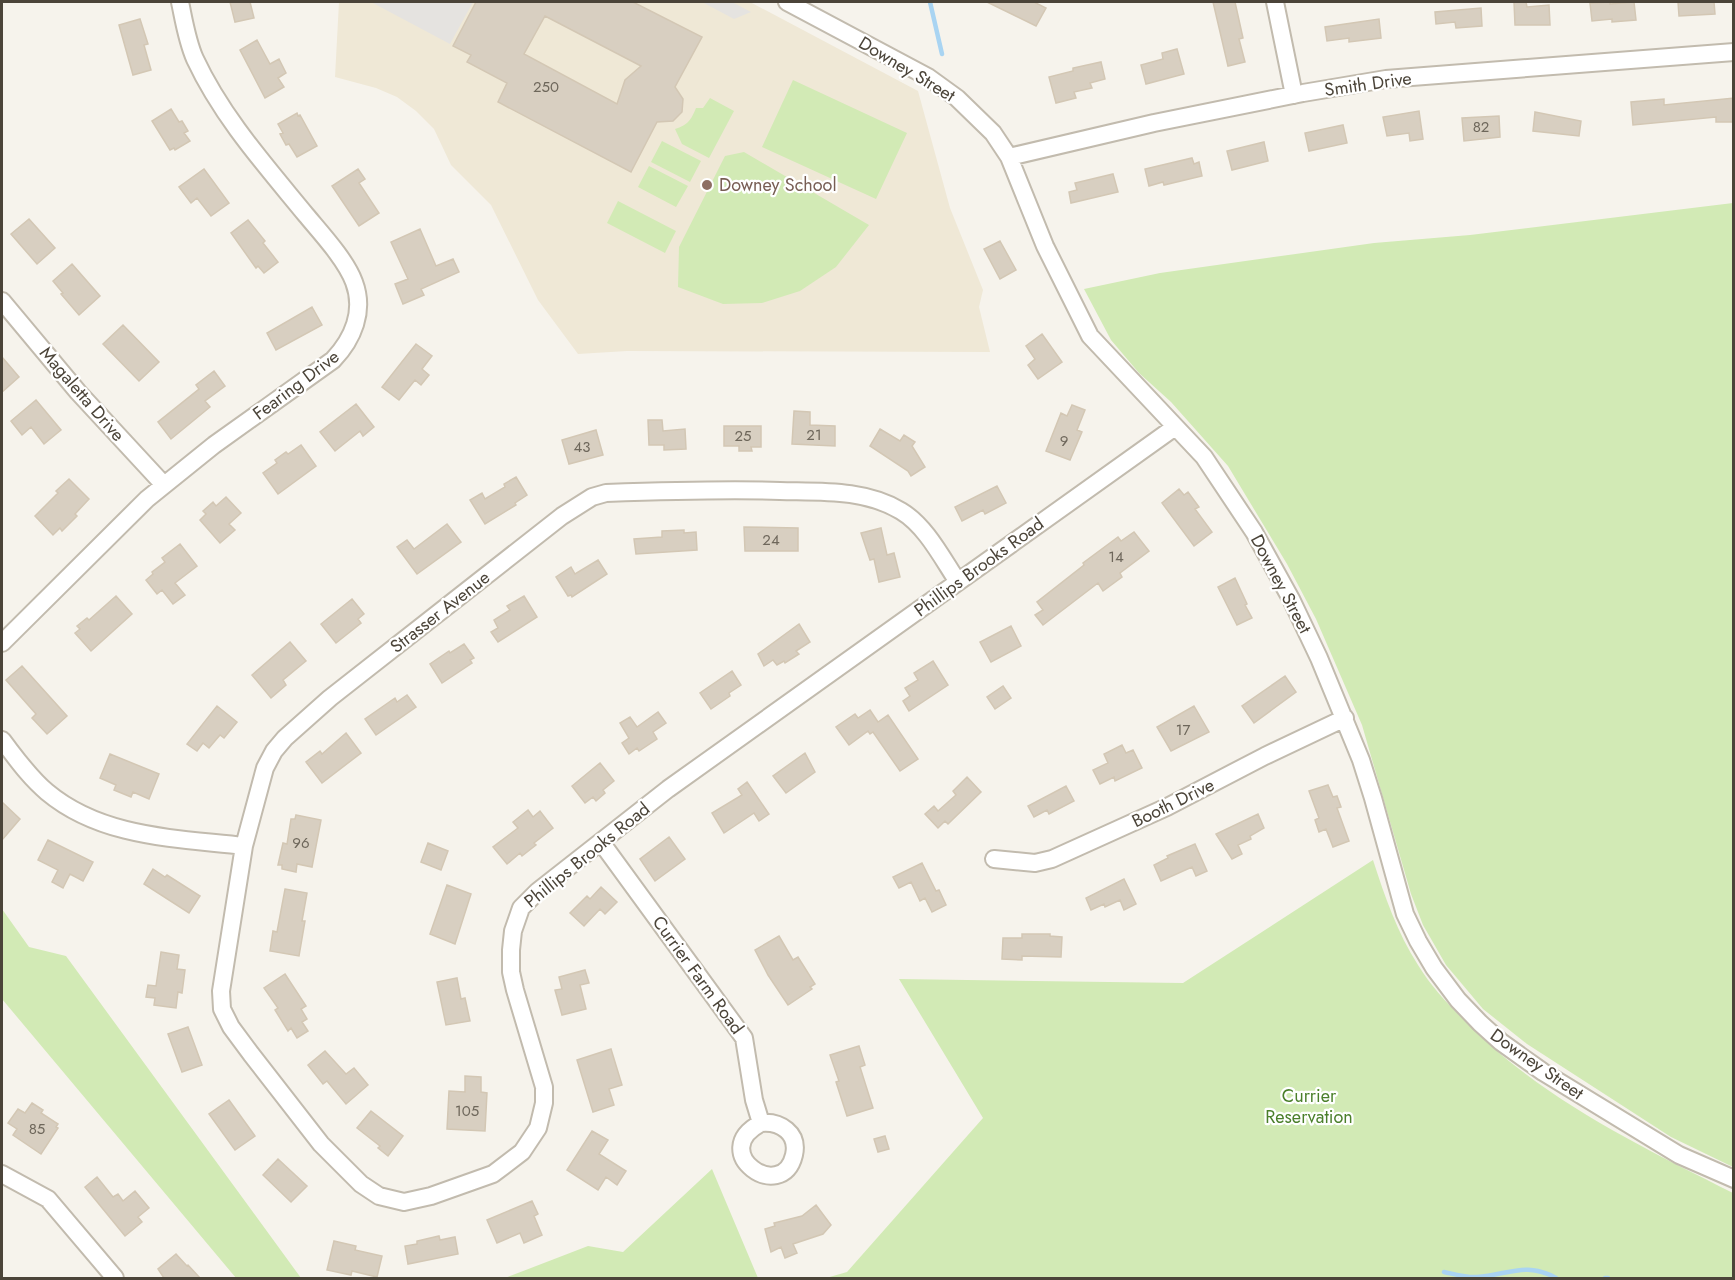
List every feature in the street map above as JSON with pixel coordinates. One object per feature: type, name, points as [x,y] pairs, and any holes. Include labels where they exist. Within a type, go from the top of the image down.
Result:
[{"type":"street","name":"Fearing Drive","points":[[2,643],[147,499],[214,445],[333,360],[346,346],[357,325],[358,297],[354,280],[335,250],[222,109],[195,58],[185,31],[180,2]]},
{"type":"street","name":"Downey Street","points":[[787,2],[928,77],[977,115],[993,133],[1009,157],[1045,246],[1090,336],[1204,457],[1254,532],[1291,599],[1345,718],[1373,798],[1404,914],[1434,968],[1458,1000],[1494,1035],[1543,1072],[1680,1155],[1734,1179]]},
{"type":"street","points":[[1275,2],[1294,95]]},
{"type":"street","name":"Smith Drive","points":[[1009,157],[1155,123],[1386,79],[1734,52]]},
{"type":"street","name":"Magaletta Drive","points":[[2,301],[78,392],[164,485]]},
{"type":"street","name":"Phillips Brooks Road","points":[[244,846],[221,992],[222,1009],[231,1027],[250,1054],[321,1144],[361,1184],[379,1196],[404,1202],[431,1196],[493,1174],[522,1152],[538,1128],[544,1103],[544,1087],[511,972],[513,931],[521,908],[538,891],[668,789],[1175,427]]},
{"type":"street","name":"Strasser Avenue","points":[[244,846],[265,768],[274,750],[285,738],[330,698],[562,516],[592,497],[606,493],[706,489],[838,492],[860,496],[901,511],[916,524],[931,541],[958,582]]},
{"type":"street","name":"Booth Drive","points":[[994,859],[1035,863],[1052,859],[1167,807],[1345,718]]},
{"type":"street","points":[[2,740],[27,773],[48,793],[84,817],[111,827],[145,835],[244,846]]},
{"type":"street","name":"Currier Farm Road","points":[[601,842],[744,1038],[754,1100],[761,1123]]},
{"type":"street","points":[[2,1173],[48,1199],[115,1278]]},
{"type":"shaded area","name":"Downey School","points":[[339,2],[750,2],[918,91],[950,208],[983,290],[979,307],[990,352],[627,351],[578,354],[538,300],[491,205],[451,165],[434,129],[416,111],[397,97],[376,88],[335,77]]},
{"type":"shaded area","points":[[371,2],[473,2],[450,44]]},
{"type":"shaded area","points":[[702,2],[732,2],[751,12],[734,19]]},
{"type":"green space","points":[[793,80],[907,133],[876,199],[762,147]]},
{"type":"green space","points":[[710,98],[734,111],[709,158],[682,144],[675,129],[686,124],[696,108],[703,108]]},
{"type":"green space","points":[[662,141],[701,161],[690,182],[651,162]]},
{"type":"green space","points":[[744,152],[869,225],[836,267],[800,291],[762,303],[723,304],[678,287],[679,247],[725,156]]},
{"type":"green space","points":[[649,166],[688,186],[676,207],[638,187]]},
{"type":"green space","points":[[618,201],[676,231],[665,253],[607,223]]},
{"type":"green space","points":[[1734,203],[1733,1167],[1671,1137],[1527,1044],[1483,1009],[1446,965],[1423,925],[1411,894],[1362,725],[1316,619],[1287,564],[1228,466],[1171,402],[1139,373],[1111,340],[1084,289],[1160,273],[1374,243],[1470,235]]},
{"type":"green space","name":"Currier Reservation","points":[[1373,860],[1398,927],[1423,972],[1450,1006],[1491,1046],[1523,1072],[1590,1117],[1733,1193],[1733,1278],[826,1278],[847,1272],[983,1118],[899,979],[1183,983]]},
{"type":"green space","points":[[2,909],[29,947],[66,956],[301,1278],[236,1278],[2,999]]},
{"type":"green space","points":[[712,1169],[758,1278],[505,1278],[588,1246],[623,1252]]},
{"type":"building","points":[[230,2],[250,2],[254,18],[235,22]]},
{"type":"building","points":[[476,2],[633,2],[702,37],[675,87],[683,99],[682,112],[673,121],[657,122],[631,172],[498,102],[507,83],[467,62],[471,55],[453,46]],"holes":[[[545,16],[641,66],[625,80],[617,104],[524,54]]]},
{"type":"building","points":[[987,2],[1034,2],[1046,8],[1036,26]]},
{"type":"building","points":[[1213,2],[1235,2],[1243,38],[1239,39],[1245,62],[1228,66]]},
{"type":"building","points":[[1514,2],[1526,2],[1527,7],[1549,5],[1550,25],[1515,25]]},
{"type":"building","points":[[1610,2],[1610,4],[1634,2],[1636,20],[1592,21],[1590,3]]},
{"type":"building","points":[[1678,2],[1714,2],[1715,14],[1679,16]]},
{"type":"building","points":[[1481,8],[1482,26],[1456,28],[1455,22],[1436,24],[1435,12]]},
{"type":"building","points":[[140,19],[148,44],[144,45],[151,70],[133,75],[119,25]]},
{"type":"building","points":[[1379,19],[1381,38],[1349,42],[1349,38],[1327,41],[1325,27]]},
{"type":"building","points":[[257,40],[270,64],[279,59],[286,73],[278,78],[284,87],[265,98],[240,50]]},
{"type":"building","points":[[1177,49],[1184,74],[1146,84],[1141,65],[1163,59],[1162,53]]},
{"type":"building","points":[[1101,62],[1105,79],[1090,83],[1092,88],[1074,92],[1076,98],[1056,103],[1049,77],[1073,71],[1073,68]]},
{"type":"building","points":[[1734,98],[1734,122],[1716,122],[1716,117],[1633,125],[1631,102],[1664,99],[1664,105]]},
{"type":"building","points":[[171,109],[188,131],[184,133],[190,141],[175,150],[174,148],[170,150],[152,121]]},
{"type":"building","points":[[1419,111],[1423,139],[1410,141],[1409,133],[1387,136],[1383,117]]},
{"type":"building","points":[[1535,112],[1581,121],[1579,136],[1533,131]]},
{"type":"building","points":[[297,113],[317,146],[297,157],[289,144],[286,145],[278,124]]},
{"type":"building","points":[[1499,116],[1500,137],[1464,141],[1462,118]]},
{"type":"building","points":[[1343,125],[1347,143],[1309,151],[1305,133]]},
{"type":"building","points":[[1264,142],[1268,161],[1232,170],[1227,151]]},
{"type":"building","points":[[1192,158],[1194,164],[1199,162],[1202,176],[1149,186],[1145,169]]},
{"type":"building","points":[[204,169],[229,203],[211,216],[197,198],[191,203],[179,187]]},
{"type":"building","points":[[358,169],[365,179],[359,183],[379,213],[359,226],[332,186]]},
{"type":"building","points":[[1113,174],[1118,192],[1071,203],[1069,192],[1077,190],[1075,183]]},
{"type":"building","points":[[29,219],[55,248],[37,264],[11,234]]},
{"type":"building","points":[[248,220],[278,262],[264,273],[258,266],[256,268],[231,233]]},
{"type":"building","points":[[420,229],[436,266],[453,259],[459,272],[421,289],[424,295],[403,304],[395,284],[408,279],[391,242]]},
{"type":"building","points":[[1000,241],[1016,270],[1000,279],[984,249]]},
{"type":"building","points":[[72,264],[100,296],[79,315],[53,281]]},
{"type":"building","points":[[312,307],[322,325],[276,350],[267,333]]},
{"type":"building","points":[[123,325],[159,362],[139,381],[103,344]]},
{"type":"building","points":[[1042,334],[1062,362],[1038,379],[1028,365],[1035,359],[1026,346]]},
{"type":"building","points":[[416,344],[432,356],[422,369],[429,375],[421,385],[415,380],[399,400],[382,387]]},
{"type":"building","points":[[2,357],[19,377],[2,392]]},
{"type":"building","points":[[214,371],[225,386],[205,401],[210,407],[171,439],[158,422],[199,389],[196,385]]},
{"type":"building","points":[[36,400],[61,430],[44,444],[31,427],[22,435],[11,421]]},
{"type":"building","points":[[356,404],[374,427],[363,436],[360,431],[335,451],[320,432]]},
{"type":"building","points":[[1072,405],[1085,410],[1077,430],[1082,432],[1070,460],[1046,451],[1061,413],[1067,416]]},
{"type":"building","points":[[794,411],[810,412],[810,425],[835,426],[835,446],[792,444]]},
{"type":"building","points":[[648,420],[662,420],[663,431],[685,429],[686,449],[664,450],[664,445],[649,445]]},
{"type":"building","points":[[724,426],[761,426],[761,447],[751,447],[752,451],[739,451],[739,446],[724,446]]},
{"type":"building","points":[[880,429],[900,441],[904,435],[915,442],[912,446],[925,467],[911,476],[908,471],[870,446]]},
{"type":"building","points":[[596,430],[603,455],[569,464],[562,440]]},
{"type":"building","points":[[301,445],[316,466],[278,494],[263,473],[277,463],[275,460]]},
{"type":"building","points":[[516,477],[527,495],[515,503],[516,505],[485,524],[470,500],[482,493],[485,499]]},
{"type":"building","points":[[69,479],[89,499],[62,531],[60,528],[53,535],[35,516]]},
{"type":"building","points":[[997,486],[1006,503],[985,514],[983,510],[962,521],[955,507]]},
{"type":"building","points":[[1179,489],[1184,495],[1188,492],[1199,507],[1195,509],[1212,532],[1194,546],[1162,503]]},
{"type":"building","points":[[226,497],[241,513],[229,524],[235,530],[220,543],[200,520],[206,514],[203,511],[213,502],[216,506]]},
{"type":"building","points":[[447,524],[461,542],[417,574],[397,547],[407,540],[414,549]]},
{"type":"building","points":[[744,527],[798,528],[798,551],[745,551]]},
{"type":"building","points":[[881,528],[887,555],[894,553],[900,577],[879,582],[874,559],[870,560],[861,533]]},
{"type":"building","points":[[684,530],[684,533],[696,532],[697,550],[636,554],[634,539],[662,537],[662,531]]},
{"type":"building","points":[[1134,532],[1149,551],[1120,573],[1122,577],[1103,591],[1098,583],[1043,625],[1035,615],[1043,610],[1037,602],[1118,537],[1121,541]]},
{"type":"building","points":[[180,544],[197,566],[175,583],[185,595],[173,604],[162,590],[157,594],[146,580],[165,562],[162,558]]},
{"type":"building","points":[[598,560],[607,574],[572,597],[568,596],[556,577],[571,567],[575,574]]},
{"type":"building","points":[[1235,578],[1252,618],[1237,625],[1218,587]]},
{"type":"building","points":[[116,596],[132,614],[91,651],[75,633],[80,629],[77,626],[87,618],[89,620]]},
{"type":"building","points":[[524,596],[537,617],[498,642],[491,632],[498,628],[494,620],[510,610],[507,606]]},
{"type":"building","points":[[352,599],[364,614],[358,619],[361,623],[336,643],[321,624]]},
{"type":"building","points":[[799,624],[810,642],[796,651],[799,654],[785,663],[784,661],[777,665],[773,660],[764,666],[758,654]]},
{"type":"building","points":[[1011,626],[1021,646],[991,662],[980,642]]},
{"type":"building","points":[[290,642],[306,661],[283,680],[286,685],[271,698],[252,675]]},
{"type":"building","points":[[464,644],[474,658],[470,660],[472,663],[442,683],[430,664]]},
{"type":"building","points":[[933,661],[948,685],[909,711],[903,701],[910,696],[905,688],[918,680],[914,673]]},
{"type":"building","points":[[22,666],[67,716],[47,734],[32,718],[36,714],[6,680]]},
{"type":"building","points":[[732,671],[741,685],[711,709],[700,693]]},
{"type":"building","points":[[1285,676],[1296,692],[1254,723],[1242,706]]},
{"type":"building","points":[[1003,686],[1011,698],[995,709],[987,697]]},
{"type":"building","points":[[407,695],[416,707],[376,735],[365,719],[395,698],[397,702]]},
{"type":"building","points":[[217,706],[237,722],[224,738],[220,735],[209,748],[203,743],[197,751],[187,744]]},
{"type":"building","points":[[1194,706],[1209,732],[1171,751],[1157,727]]},
{"type":"building","points":[[870,710],[878,722],[888,715],[918,759],[900,771],[873,732],[870,734],[868,731],[849,745],[836,727],[855,714],[858,718]]},
{"type":"building","points":[[658,712],[666,723],[653,732],[657,739],[639,751],[637,748],[629,754],[622,743],[629,738],[620,723],[630,717],[637,727]]},
{"type":"building","points":[[346,733],[361,753],[322,783],[306,762],[320,751],[322,754]]},
{"type":"building","points":[[1122,745],[1126,753],[1133,750],[1142,768],[1115,781],[1114,777],[1100,784],[1093,770],[1108,763],[1104,754]]},
{"type":"building","points":[[805,753],[815,772],[786,793],[773,776]]},
{"type":"building","points":[[110,754],[159,774],[149,799],[133,792],[131,797],[114,790],[116,785],[100,778]]},
{"type":"building","points":[[600,763],[614,781],[603,790],[605,793],[596,801],[593,797],[585,803],[572,786]]},
{"type":"building","points":[[967,777],[981,792],[948,824],[945,821],[938,828],[925,814],[934,806],[938,811],[956,795],[953,791]]},
{"type":"building","points":[[747,782],[769,814],[759,821],[754,813],[724,833],[712,813],[742,795],[738,789]]},
{"type":"building","points":[[1328,785],[1333,797],[1337,796],[1341,807],[1337,808],[1349,841],[1333,847],[1326,829],[1319,832],[1315,820],[1319,818],[1309,791]]},
{"type":"building","points":[[1066,786],[1074,801],[1049,814],[1047,810],[1034,817],[1028,806]]},
{"type":"building","points":[[2,802],[20,819],[2,840]]},
{"type":"building","points":[[528,810],[533,817],[540,811],[553,828],[522,856],[520,853],[507,864],[493,847],[518,828],[513,822]]},
{"type":"building","points":[[1258,814],[1264,828],[1250,836],[1251,839],[1238,845],[1242,854],[1232,859],[1216,834]]},
{"type":"building","points":[[296,815],[321,820],[312,867],[297,864],[296,872],[282,869],[282,865],[278,865],[283,843],[287,844],[291,819],[295,819]]},
{"type":"building","points":[[669,837],[685,859],[655,881],[640,859]]},
{"type":"building","points":[[48,840],[93,862],[83,881],[70,874],[63,888],[52,882],[58,870],[38,860]]},
{"type":"building","points":[[428,843],[448,851],[441,870],[421,862]]},
{"type":"building","points":[[1195,844],[1207,871],[1196,876],[1192,867],[1161,881],[1154,865],[1168,858],[1167,856]]},
{"type":"building","points":[[922,863],[946,905],[932,912],[925,898],[920,901],[911,882],[899,888],[893,877]]},
{"type":"building","points":[[153,869],[200,896],[189,913],[144,884]]},
{"type":"building","points":[[1124,879],[1136,904],[1124,910],[1120,900],[1091,910],[1086,898]]},
{"type":"building","points":[[447,885],[471,894],[455,944],[430,934]]},
{"type":"building","points":[[601,887],[617,902],[605,914],[600,909],[584,926],[570,913],[587,896],[590,899]]},
{"type":"building","points":[[285,889],[307,893],[299,956],[270,951],[273,931],[277,932]]},
{"type":"building","points":[[1022,934],[1050,934],[1050,936],[1062,937],[1061,957],[1022,956],[1022,960],[1002,959],[1003,938],[1022,938]]},
{"type":"building","points":[[779,936],[793,960],[798,957],[815,984],[810,987],[812,989],[788,1005],[755,950]]},
{"type":"building","points":[[161,952],[179,955],[177,969],[185,970],[182,993],[178,992],[176,1008],[154,1005],[155,998],[146,997],[148,985],[156,986]]},
{"type":"building","points":[[585,970],[589,983],[580,985],[586,1009],[562,1015],[555,990],[562,989],[559,977]]},
{"type":"building","points":[[285,974],[306,1006],[301,1009],[307,1019],[302,1022],[308,1031],[297,1038],[291,1028],[288,1031],[275,1010],[278,1008],[264,988]]},
{"type":"building","points":[[457,978],[461,999],[465,998],[470,1021],[446,1025],[437,982]]},
{"type":"building","points":[[188,1027],[202,1065],[182,1072],[168,1034]]},
{"type":"building","points":[[859,1046],[865,1065],[860,1067],[873,1108],[847,1116],[830,1055]]},
{"type":"building","points":[[611,1049],[622,1085],[609,1089],[614,1105],[593,1112],[577,1060]]},
{"type":"building","points":[[325,1051],[346,1074],[354,1068],[368,1085],[346,1104],[327,1081],[323,1084],[308,1065]]},
{"type":"building","points":[[465,1076],[481,1077],[481,1092],[487,1093],[485,1131],[447,1129],[449,1091],[465,1092]]},
{"type":"building","points":[[229,1100],[255,1136],[235,1150],[209,1114]]},
{"type":"building","points":[[32,1103],[43,1110],[41,1113],[58,1124],[56,1127],[58,1128],[41,1154],[13,1135],[17,1129],[8,1123],[18,1109],[25,1113]]},
{"type":"building","points":[[371,1111],[403,1136],[388,1156],[378,1148],[380,1146],[357,1128]]},
{"type":"building","points":[[592,1131],[608,1140],[599,1154],[626,1171],[617,1185],[606,1177],[598,1190],[567,1170]]},
{"type":"building","points":[[885,1136],[889,1149],[878,1152],[874,1139]]},
{"type":"building","points":[[278,1159],[307,1186],[291,1202],[263,1175]]},
{"type":"building","points":[[97,1177],[113,1197],[118,1194],[123,1201],[135,1191],[149,1208],[138,1217],[142,1222],[125,1236],[85,1187]]},
{"type":"building","points":[[532,1201],[538,1214],[534,1216],[542,1235],[524,1243],[520,1233],[497,1243],[487,1220]]},
{"type":"building","points":[[816,1205],[831,1225],[823,1234],[793,1244],[797,1253],[785,1258],[781,1247],[771,1252],[765,1229],[775,1226],[774,1223],[802,1216]]},
{"type":"building","points":[[439,1236],[440,1240],[455,1237],[458,1254],[408,1264],[405,1246]]},
{"type":"building","points":[[334,1241],[356,1246],[355,1250],[382,1256],[377,1277],[352,1271],[351,1275],[327,1270]]},
{"type":"building","points":[[176,1254],[200,1278],[164,1278],[158,1269]]},
{"type":"waterway","points":[[930,2],[942,54]]},
{"type":"waterway","points":[[1444,1272],[1473,1277],[1517,1270],[1535,1270],[1556,1278]]},
{"type":"place","name":"Downey School","points":[[707,185]]}]
